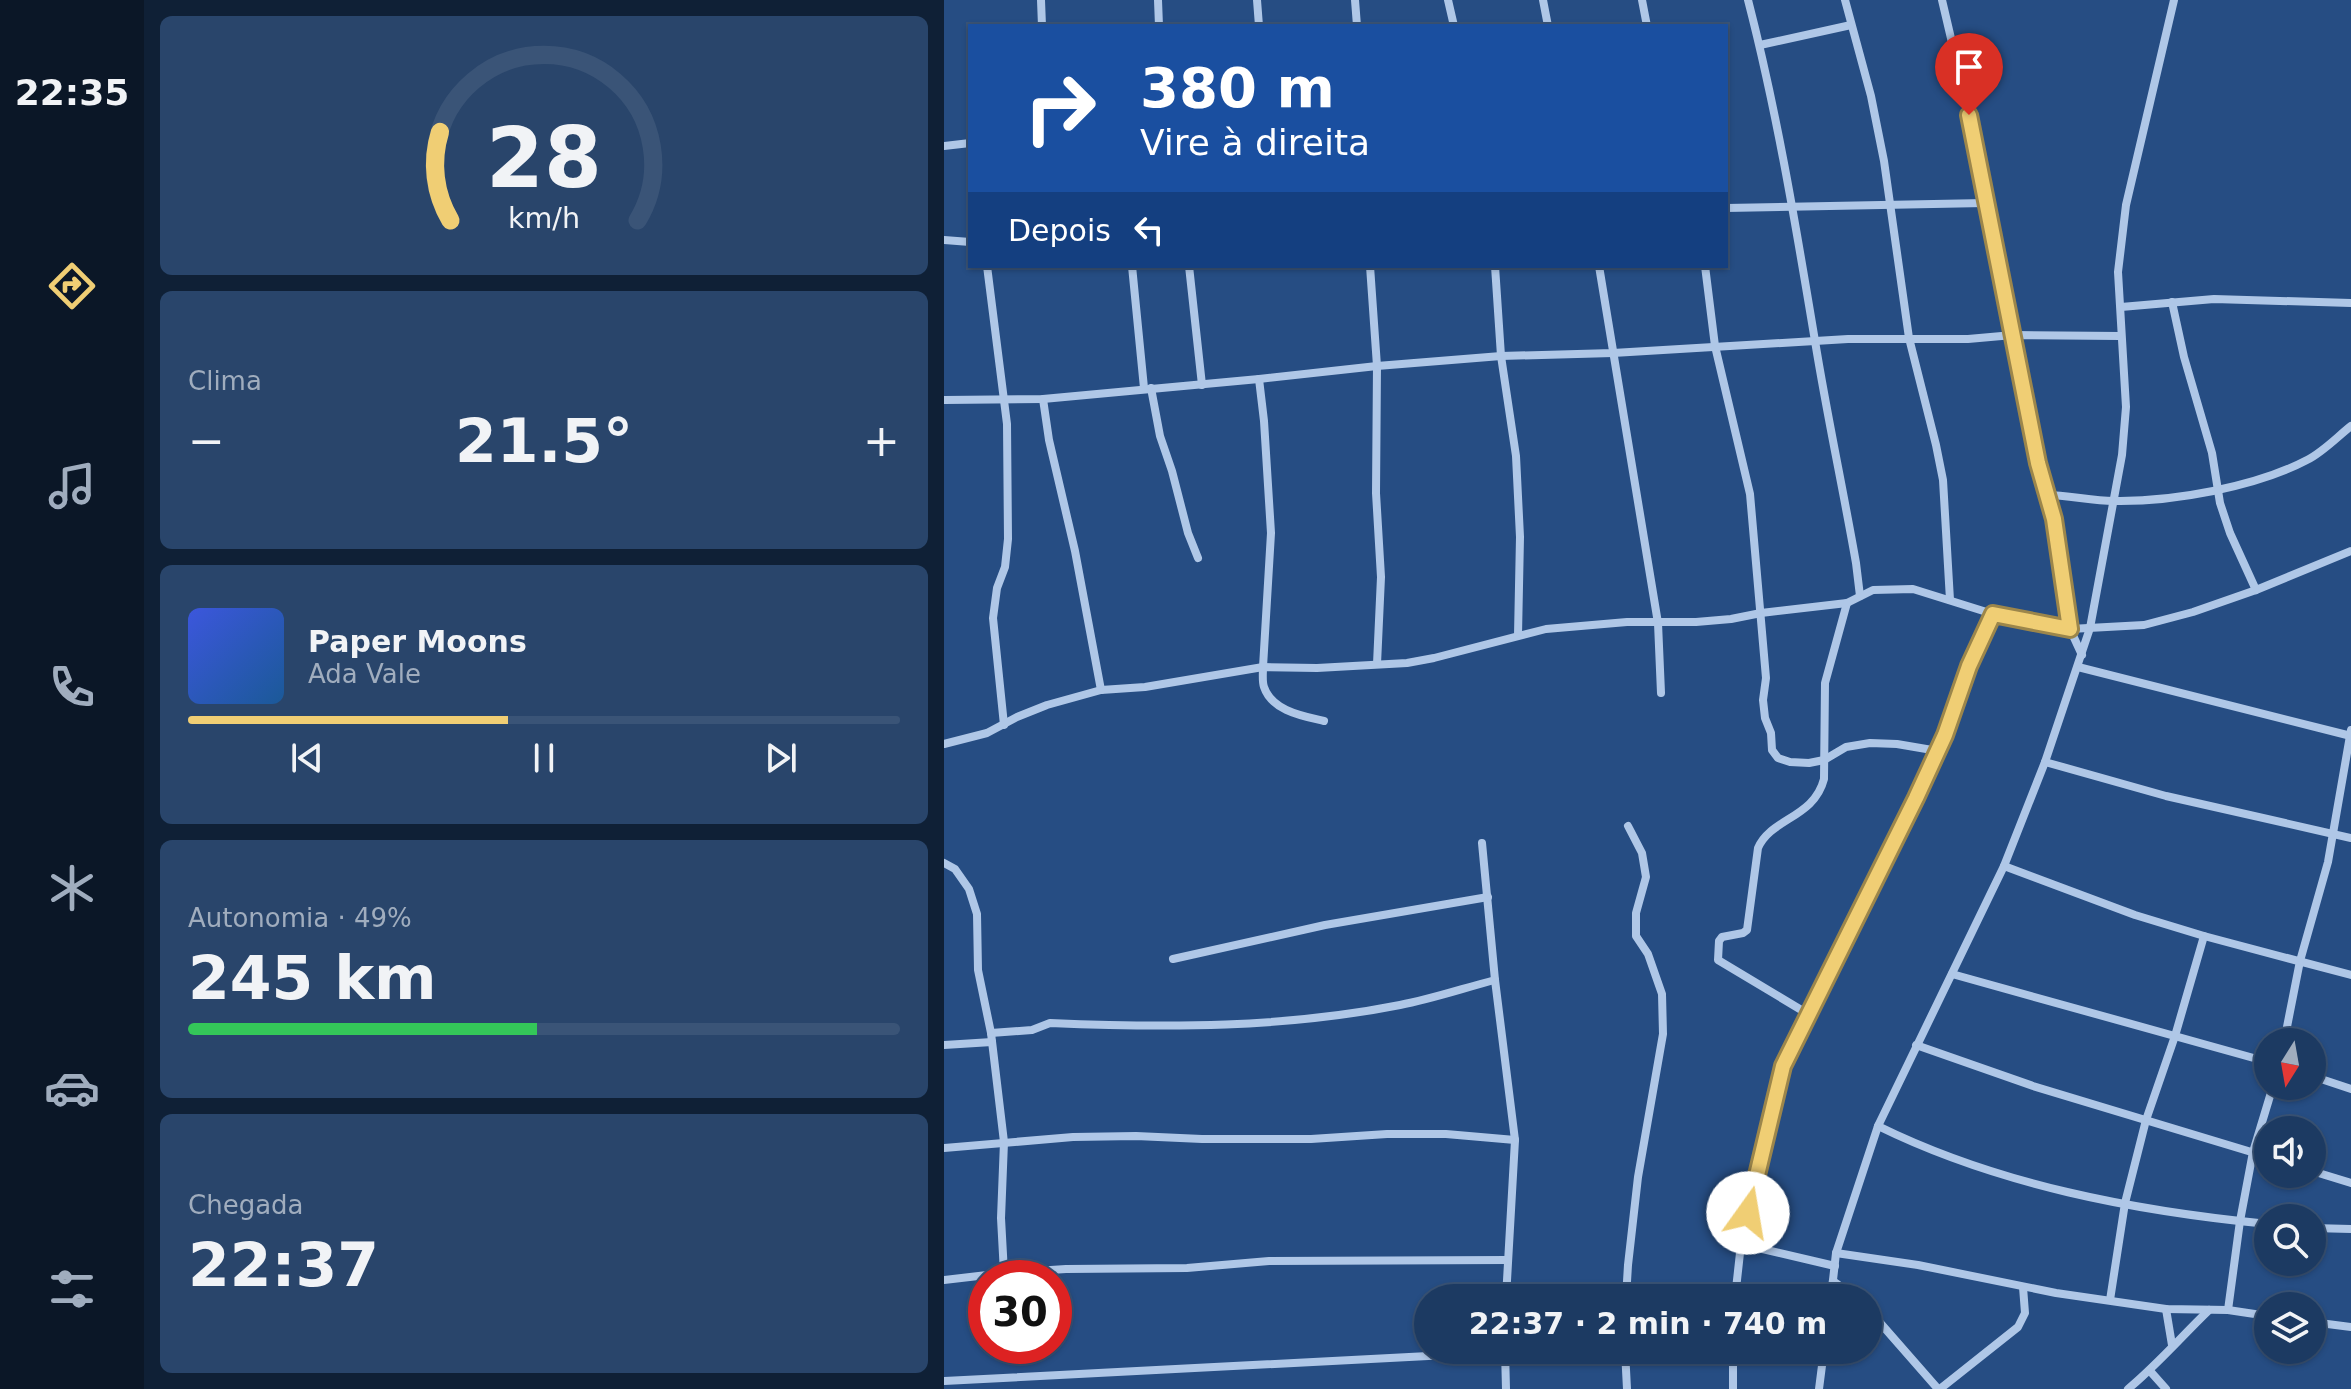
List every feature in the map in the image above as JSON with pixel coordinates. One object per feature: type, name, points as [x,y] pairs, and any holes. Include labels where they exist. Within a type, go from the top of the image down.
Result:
[{"type":"street","points":[[1041,0],[1042,24]]},
{"type":"street","points":[[1158,0],[1159,24]]},
{"type":"street","points":[[1257,0],[1259,24]]},
{"type":"street","points":[[1355,0],[1357,24]]},
{"type":"street","points":[[1448,0],[1454,24]]},
{"type":"street","points":[[1543,0],[1548,24]]},
{"type":"street","points":[[1642,0],[1647,24]]},
{"type":"street","points":[[1748,0],[1760,45],[1805,274],[1860,596]]},
{"type":"street","points":[[1845,0],[1871,96],[1892,206],[1909,338],[1943,480],[1950,600]]},
{"type":"street","points":[[1942,0],[1969,115],[2038,463],[2054,519],[2070,629],[2082,656]]},
{"type":"street","points":[[1833,1284],[1836,1253],[1878,1126],[2004,866],[2045,762],[2090,628],[2122,455],[2126,407],[2118,272],[2126,205],[2174,0]]},
{"type":"street","points":[[1760,45],[1851,25]]},
{"type":"street","points":[[944,146],[968,143]]},
{"type":"street","points":[[1728,208],[1985,203]]},
{"type":"street","points":[[944,240],[968,242]]},
{"type":"street","points":[[987,268],[1007,424],[1008,539],[993,618],[1004,725]]},
{"type":"street","points":[[1132,268],[1148,388],[1188,533],[1198,558]]},
{"type":"street","points":[[1189,268],[1202,385]]},
{"type":"street","points":[[1370,268],[1377,366],[1376,493],[1381,577],[1377,664]]},
{"type":"street","points":[[1495,268],[1501,356],[1516,456],[1520,537],[1518,635]]},
{"type":"street","points":[[1599,268],[1658,623],[1661,693]]},
{"type":"street","points":[[1705,268],[1715,346],[1750,494],[1766,678],[1763,700],[1772,750],[1778,758],[1809,763],[1824,760],[1846,747],[1870,743],[1938,751]]},
{"type":"street","points":[[2121,307],[2214,299],[2351,303]]},
{"type":"street","points":[[2172,302],[2184,357],[2212,453],[2217,489],[2230,533],[2256,590]]},
{"type":"street","points":[[944,400],[1043,399],[1501,356],[1613,353],[1848,339],[2120,336]]},
{"type":"street","points":[[1259,379],[1271,533],[1264,687],[1276,704],[1295,714],[1324,721]]},
{"type":"street","points":[[1043,399],[1101,690]]},
{"type":"street","points":[[2046,495],[2113,501],[2165,498],[2217,489],[2265,477],[2308,460],[2351,426]]},
{"type":"street","points":[[944,744],[987,733],[1047,705],[1101,690],[1145,687],[1263,667],[1317,668],[1407,663],[1518,635],[1570,626],[1719,620],[1847,603],[1873,590],[1913,589],[1993,614],[2070,629],[2144,625],[2256,590],[2351,551]]},
{"type":"street","points":[[1808,1014],[1740,971],[1721,963],[1719,941],[1722,937],[1747,930],[1758,848],[1763,838],[1814,802],[1821,790],[1825,683],[1847,603]]},
{"type":"street","points":[[1737,1284],[1741,1244],[1783,1066],[1938,751],[1969,666],[1993,614]]},
{"type":"street","points":[[2078,667],[2351,734],[2328,862],[2300,961],[2287,1028]]},
{"type":"street","points":[[2045,762],[2166,796],[2351,838]]},
{"type":"street","points":[[1627,1284],[1638,1177],[1663,1034],[1662,994],[1648,954],[1636,936],[1636,913],[1646,877],[1642,853],[1628,826]]},
{"type":"street","points":[[1482,843],[1515,1140],[1506,1284]]},
{"type":"street","points":[[944,863],[955,869],[969,889],[977,914],[978,970],[992,1038],[1004,1142],[1001,1218],[1003,1260]]},
{"type":"street","points":[[2004,866],[2135,915],[2351,975]]},
{"type":"street","points":[[1173,959],[1325,925],[1488,897]]},
{"type":"street","points":[[2110,1300],[2125,1203],[2146,1120],[2175,1036],[2204,936]]},
{"type":"street","points":[[1952,974],[2254,1058]]},
{"type":"street","points":[[944,1045],[1032,1030],[1050,1023],[1186,1027],[1330,1017],[1403,1005],[1495,980]]},
{"type":"street","points":[[1916,1045],[2019,1082],[2253,1152]]},
{"type":"street","points":[[2326,1081],[2351,1089]]},
{"type":"street","points":[[2228,1310],[2253,1152],[2269,1100]]},
{"type":"street","points":[[1878,1126],[1966,1164],[2028,1182],[2125,1203],[2254,1222]]},
{"type":"street","points":[[944,1148],[1136,1136],[1311,1139],[1446,1134],[1515,1140]]},
{"type":"street","points":[[2326,1175],[2351,1183]]},
{"type":"street","points":[[2326,1228],[2351,1229]]},
{"type":"street","points":[[1741,1244],[1835,1266]]},
{"type":"street","points":[[1836,1253],[1918,1265],[2056,1293],[2166,1309],[2228,1310],[2254,1314]]},
{"type":"street","points":[[1072,1269],[1187,1268],[1269,1261],[1507,1260]]},
{"type":"street","points":[[944,1280],[968,1277]]},
{"type":"street","points":[[1833,1281],[1837,1284]]},
{"type":"street","points":[[1882,1325],[1939,1389],[2018,1327],[2025,1313],[2023,1287]]},
{"type":"street","points":[[2166,1309],[2172,1345]]},
{"type":"street","points":[[2128,1389],[2150,1371],[2209,1310]]},
{"type":"street","points":[[2326,1324],[2351,1327]]},
{"type":"street","points":[[944,1381],[1414,1356]]},
{"type":"street","points":[[1505,1364],[1506,1389]]},
{"type":"street","points":[[1626,1364],[1627,1389]]},
{"type":"street","points":[[1733,1364],[1733,1389]]},
{"type":"street","points":[[1819,1389],[1822,1364]]},
{"type":"street","points":[[2150,1371],[2166,1389]]},
{"type":"route","points":[[1748,1213],[1783,1066],[1916,798],[1945,735],[1969,666],[1993,614],[2070,629],[2054,519],[2038,463],[1969,115]]}]
